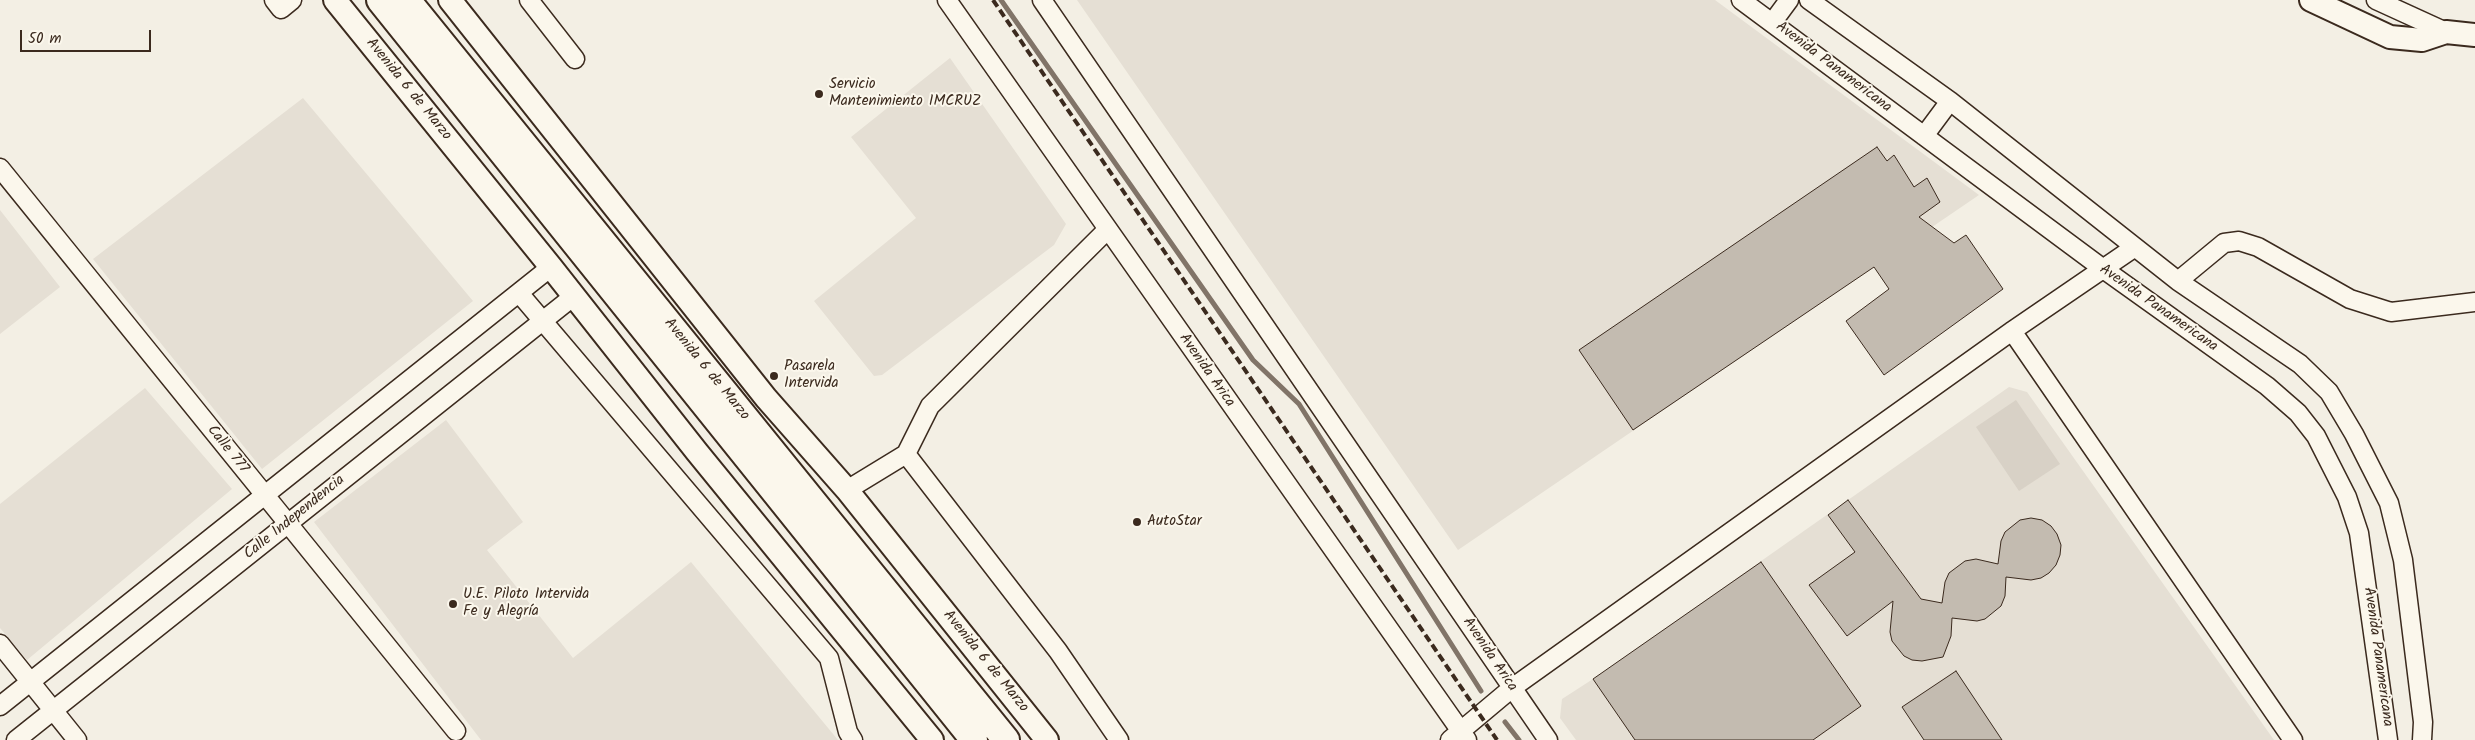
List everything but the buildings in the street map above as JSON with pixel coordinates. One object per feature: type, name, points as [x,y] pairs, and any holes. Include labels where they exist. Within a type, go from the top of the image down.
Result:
[{"type":"highway","name":"Avenida 6 de Marzo","points":[[380,0],[974,740]]},
{"type":"highway","name":"Avenida 6 de Marzo","points":[[407,0],[1006,740]]},
{"type":"main road","name":"Avenida 6 de Marzo","points":[[335,0],[551,267],[697,452],[932,740]]},
{"type":"main road","points":[[2311,0],[2390,36],[2422,40],[2446,32],[2475,35]]},
{"type":"main road","name":"Avenida 6 de Marzo","points":[[457,2],[766,398],[847,490],[1047,740]]},
{"type":"street","points":[[274,0],[281,9],[292,0]]},
{"type":"street","points":[[529,0],[575,58]]},
{"type":"street","name":"Avenida Arica","points":[[947,0],[1459,737]]},
{"type":"street","name":"Avenida Arica","points":[[1042,0],[1548,740]]},
{"type":"street","name":"Avenida Panamericana","points":[[1741,0],[2102,268],[2267,386],[2298,413],[2316,436],[2347,497],[2360,533],[2388,740]]},
{"type":"street","points":[[1772,23],[1789,0]]},
{"type":"street","points":[[1810,0],[1950,102],[2178,281],[2300,364],[2329,392],[2354,434],[2389,503],[2403,560],[2423,722],[2422,740]]},
{"type":"street","points":[[2376,0],[2446,32]]},
{"type":"street","points":[[1924,136],[1950,102]]},
{"type":"street","name":"Calle 777","points":[[0,168],[456,731]]},
{"type":"street","points":[[847,490],[906,454],[930,406],[1107,230]]},
{"type":"street","points":[[2178,281],[2224,243],[2239,241],[2258,246],[2350,300],[2392,312],[2475,302]]},
{"type":"street","points":[[1459,737],[1479,714],[1512,688],[2102,268],[2135,247]]},
{"type":"street","points":[[0,706],[551,267]]},
{"type":"street","points":[[519,293],[829,658],[848,732],[853,740]]},
{"type":"street","name":"Calle Independencia","points":[[16,740],[574,296]]},
{"type":"street","points":[[2012,332],[2294,740]]},
{"type":"street","points":[[906,454],[1058,651],[1120,740]]},
{"type":"street","points":[[0,644],[77,740]]},
{"type":"shaded area","points":[[1077,0],[1715,0],[1979,195],[1458,550]]},
{"type":"shaded area","points":[[950,58],[1066,224],[1054,245],[882,375],[874,376],[814,301],[916,218],[851,137]]},
{"type":"shaded area","points":[[303,98],[473,301],[262,469],[93,259]]},
{"type":"shaded area","points":[[0,210],[60,287],[0,334]]},
{"type":"shaded area","points":[[2009,387],[2027,392],[2274,740],[1576,740],[1560,718],[1562,699]]},
{"type":"shaded area","points":[[145,388],[232,489],[27,660],[0,628],[0,504]]},
{"type":"shaded area","points":[[2016,400],[2060,464],[2019,491],[1976,427]]},
{"type":"shaded area","points":[[446,420],[523,522],[487,550],[573,658],[691,562],[838,740],[481,740],[314,522]]},
{"type":"waterway","points":[[1001,0],[1253,360],[1299,404],[1481,691]]},
{"type":"waterway","points":[[1505,722],[1519,740]]},
{"type":"railway","points":[[993,0],[1497,740]]},
{"type":"place","name":"Servicio Mantenimiento IMCRUZ","points":[[819,94]]},
{"type":"place","name":"Pasarela Intervida","points":[[774,376]]},
{"type":"place","name":"AutoStar","points":[[1137,522]]},
{"type":"place","name":"U.E. Piloto Intervida Fe y Alegría","points":[[453,604]]}]
